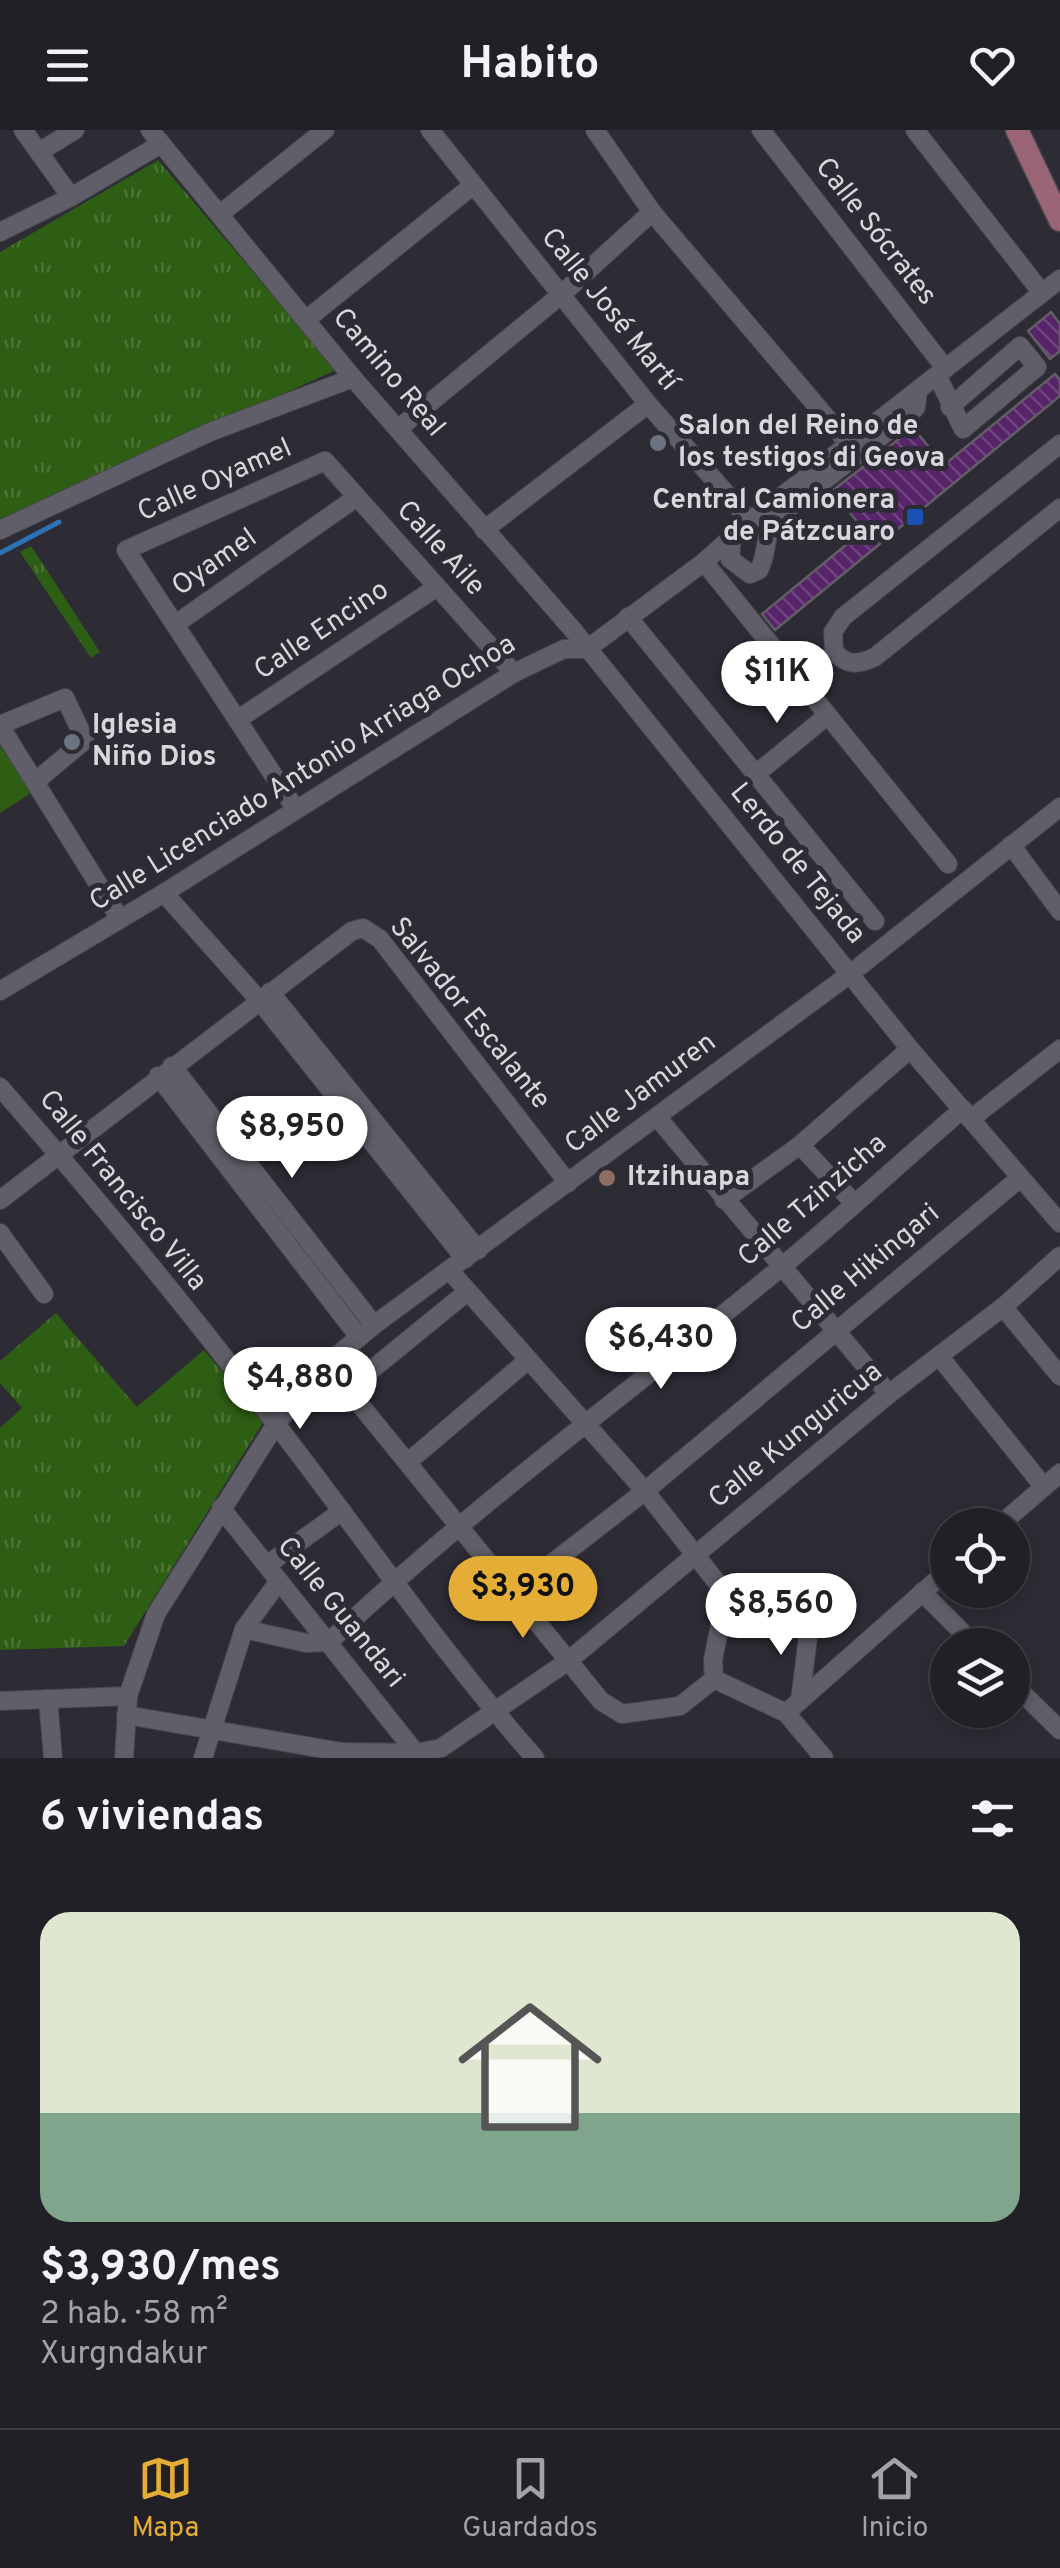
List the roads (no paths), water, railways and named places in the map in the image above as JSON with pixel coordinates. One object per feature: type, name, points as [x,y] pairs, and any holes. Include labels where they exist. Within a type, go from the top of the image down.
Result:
[{"type":"main road","points":[[1017,130],[1060,220]]},
{"type":"street","points":[[22,130],[71,197]]},
{"type":"street","points":[[39,152],[74,130]]},
{"type":"street","points":[[220,214],[325,130]]},
{"type":"street","name":"Calle José Martí","points":[[430,130],[648,404],[750,522]]},
{"type":"street","points":[[596,130],[652,212],[849,444]]},
{"type":"street","name":"Calle Sócrates","points":[[761,130],[941,372],[950,407]]},
{"type":"street","points":[[915,130],[1042,293]]},
{"type":"street","points":[[0,232],[71,197],[156,137]]},
{"type":"street","name":"Camino Real","points":[[156,137],[354,378],[587,649]]},
{"type":"street","points":[[307,319],[472,186]]},
{"type":"street","points":[[398,429],[562,294],[652,212]]},
{"type":"street","name":"Calle Licenciado Antonio Arriaga Ochoa","points":[[0,991],[514,673],[564,649],[587,649],[704,562],[1060,279]]},
{"type":"street","points":[[1020,346],[1037,367],[963,430],[950,407],[1020,346]]},
{"type":"street","points":[[0,530],[210,432],[354,378]]},
{"type":"street","points":[[732,537],[730,559],[750,574],[759,570],[764,541],[777,517],[910,414],[916,406],[918,390]]},
{"type":"street","points":[[484,530],[648,404]]},
{"type":"street","points":[[1060,444],[843,617],[833,632],[834,650],[848,663],[858,664],[874,656],[1060,508]]},
{"type":"street","name":"Calle Aile","points":[[325,461],[514,673]]},
{"type":"street","name":"Calle Oyamel","points":[[126,550],[325,461]]},
{"type":"street","name":"Oyamel","points":[[126,550],[177,624],[357,496]]},
{"type":"street","points":[[704,562],[948,864]]},
{"type":"street","name":"Calle Encino","points":[[238,720],[437,587]]},
{"type":"street","points":[[628,617],[875,921]]},
{"type":"street","points":[[177,624],[295,808]]},
{"type":"street","name":"Lerdo de Tejada","points":[[587,649],[910,1049],[1060,1224]]},
{"type":"street","points":[[36,781],[85,740],[65,698],[0,726],[120,919]]},
{"type":"street","points":[[756,774],[828,715]]},
{"type":"street","name":"Calle Jamuren","points":[[124,1758],[127,1706],[156,1614],[276,1424],[327,1364],[366,1331],[850,974],[1060,807]]},
{"type":"street","points":[[1011,845],[1060,911]]},
{"type":"street","points":[[164,893],[264,996],[368,1125],[464,1260],[467,1292],[645,1491],[726,1594],[714,1679]]},
{"type":"street","name":"Salvador Escalante","points":[[264,996],[352,930],[363,928],[380,939],[568,1182]]},
{"type":"street","points":[[0,1200],[264,996]]},
{"type":"street","points":[[724,1200],[800,1145],[910,1049]]},
{"type":"street","name":"Calle Tzinzicha","points":[[329,1642],[394,1580],[782,1267],[853,1202],[1060,1049]]},
{"type":"street","points":[[165,1071],[366,1331]]},
{"type":"street","name":"Calle Francisco Villa","points":[[0,1087],[276,1424],[495,1712],[536,1758]]},
{"type":"street","points":[[657,1117],[889,1394]]},
{"type":"street","points":[[800,1145],[853,1202]]},
{"type":"street","name":"Calle Hikingari","points":[[515,1592],[645,1491],[1020,1178]]},
{"type":"street","points":[[0,1233],[44,1294]]},
{"type":"street","name":"Calle Kunguricua","points":[[416,1753],[442,1748],[568,1660],[889,1394],[1003,1308],[1060,1256]]},
{"type":"street","points":[[348,1389],[467,1292]]},
{"type":"street","points":[[1003,1308],[1060,1376]]},
{"type":"street","points":[[940,1356],[1044,1487]]},
{"type":"street","points":[[408,1462],[528,1360]]},
{"type":"street","points":[[327,1364],[601,1700],[622,1714],[680,1706],[714,1679]]},
{"type":"street","points":[[1020,1508],[1060,1472]]},
{"type":"street","name":"Calle Guandari","points":[[221,1508],[416,1753]]},
{"type":"street","points":[[266,1565],[342,1511]]},
{"type":"street","points":[[203,1758],[244,1630],[279,1581]]},
{"type":"street","points":[[793,1707],[930,1585]]},
{"type":"street","points":[[922,1592],[958,1628]]},
{"type":"street","points":[[793,1707],[810,1621]]},
{"type":"street","points":[[244,1630],[306,1643],[329,1642]]},
{"type":"street","points":[[714,1679],[793,1707],[824,1758]]},
{"type":"street","points":[[48,1699],[53,1758]]},
{"type":"street","points":[[0,1701],[48,1699],[127,1706],[298,1753],[416,1753]]},
{"type":"street","points":[[1030,1700],[1060,1730]]},
{"type":"waterway","points":[[0,553],[59,522]]},
{"type":"place","name":"Salon del Reino de los testigos di Geova","points":[[658,443]]},
{"type":"place","name":"Central Camionera de Pátzcuaro","points":[[915,517]]},
{"type":"place","name":"Iglesia Niño Dios","points":[[72,742]]},
{"type":"place","name":"Itzihuapa","points":[[607,1178]]}]
